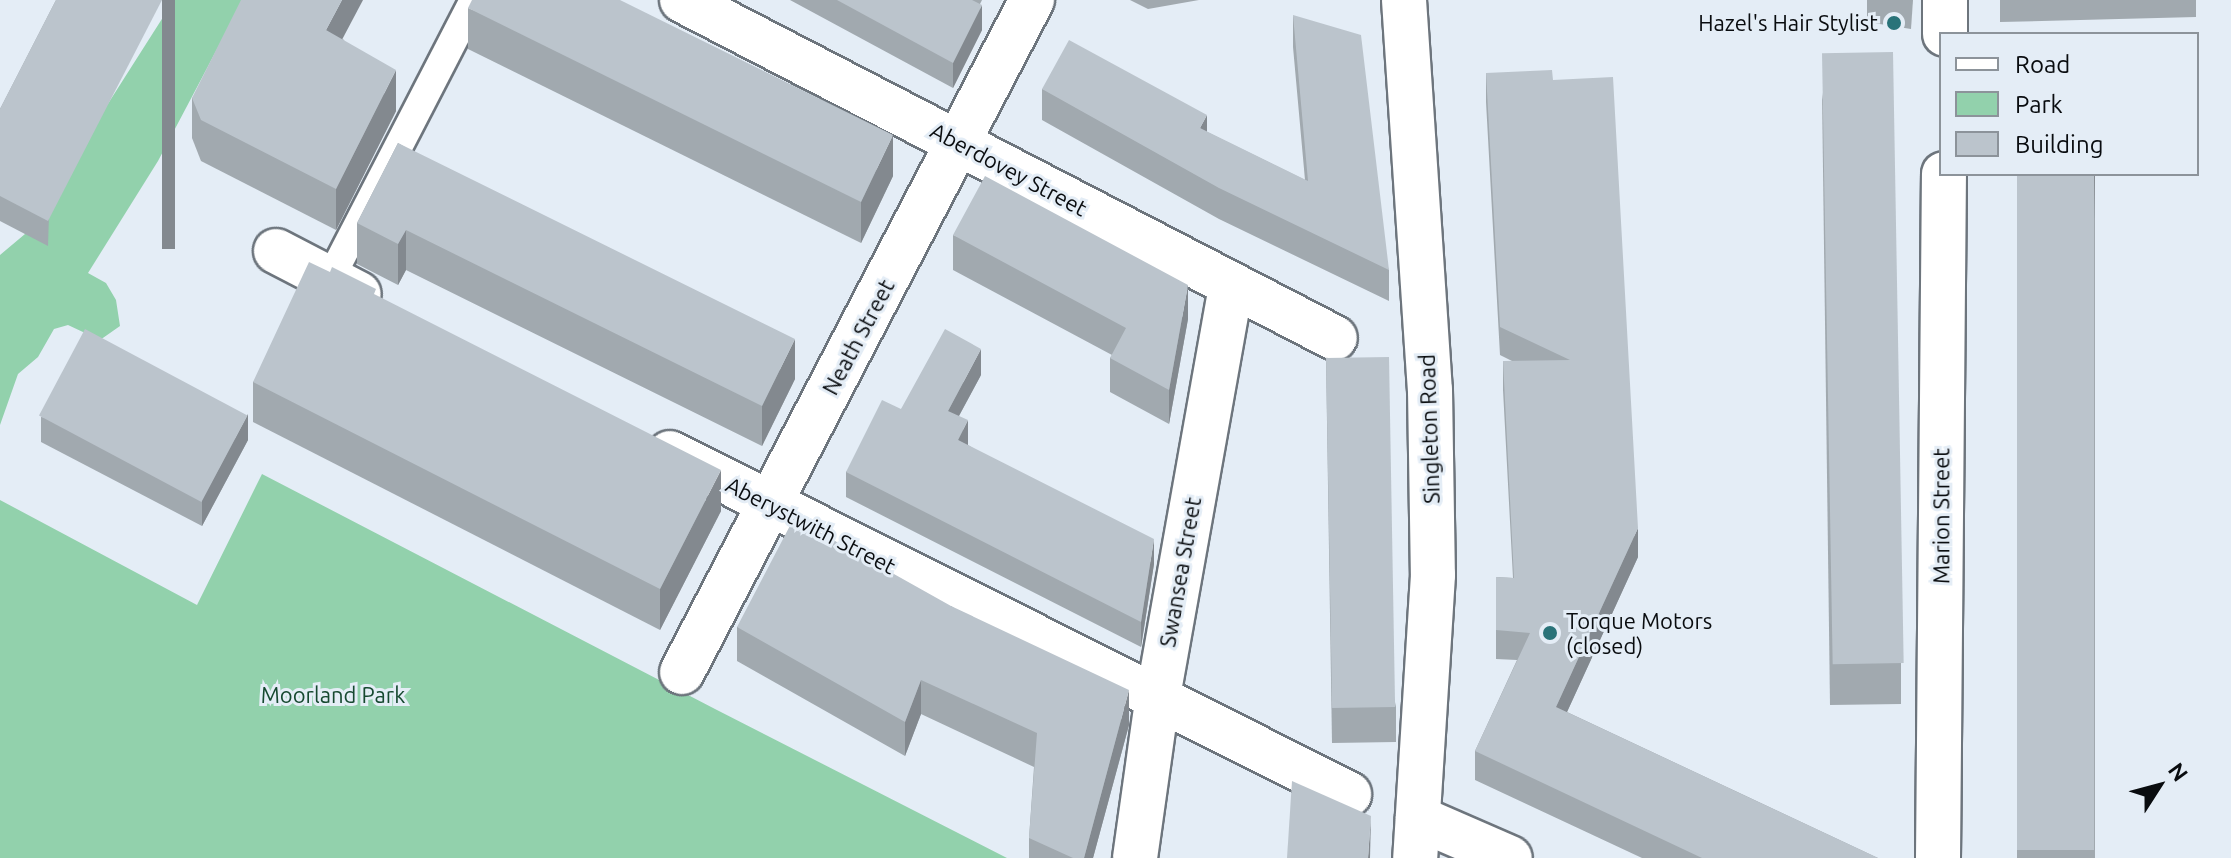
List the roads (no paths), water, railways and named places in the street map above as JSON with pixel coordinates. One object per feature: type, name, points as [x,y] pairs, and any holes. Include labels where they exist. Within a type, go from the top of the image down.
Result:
[{"type":"street","name":"Aberdovey Street","points":[[682,0],[959,142],[1231,287],[1335,338]]},
{"type":"street","name":"Neath Street","points":[[682,672],[1032,0]]},
{"type":"street","name":"Singleton Road","points":[[1404,0],[1430,390],[1433,575],[1417,838]]},
{"type":"street","points":[[1945,0],[1945,32]]},
{"type":"street","name":"Marion Street","points":[[1938,858],[1944,176]]},
{"type":"street","points":[[276,251],[401,316]]},
{"type":"street","name":"Swansea Street","points":[[1135,858],[1157,702],[1231,287]]},
{"type":"street","name":"Aberystwith Street","points":[[629,432],[1157,702],[1349,794]]},
{"type":"street","points":[[1417,838],[1510,858]]},
{"type":"lane","points":[[330,279],[474,0]]},
{"type":"place","name":"Hazel's Hair Stylist","points":[[1894,23]]},
{"type":"place","name":"Torque Motors (closed)","points":[[1550,633]]},
{"type":"park label","name":"Moorland Park","points":[[333,695]]}]
